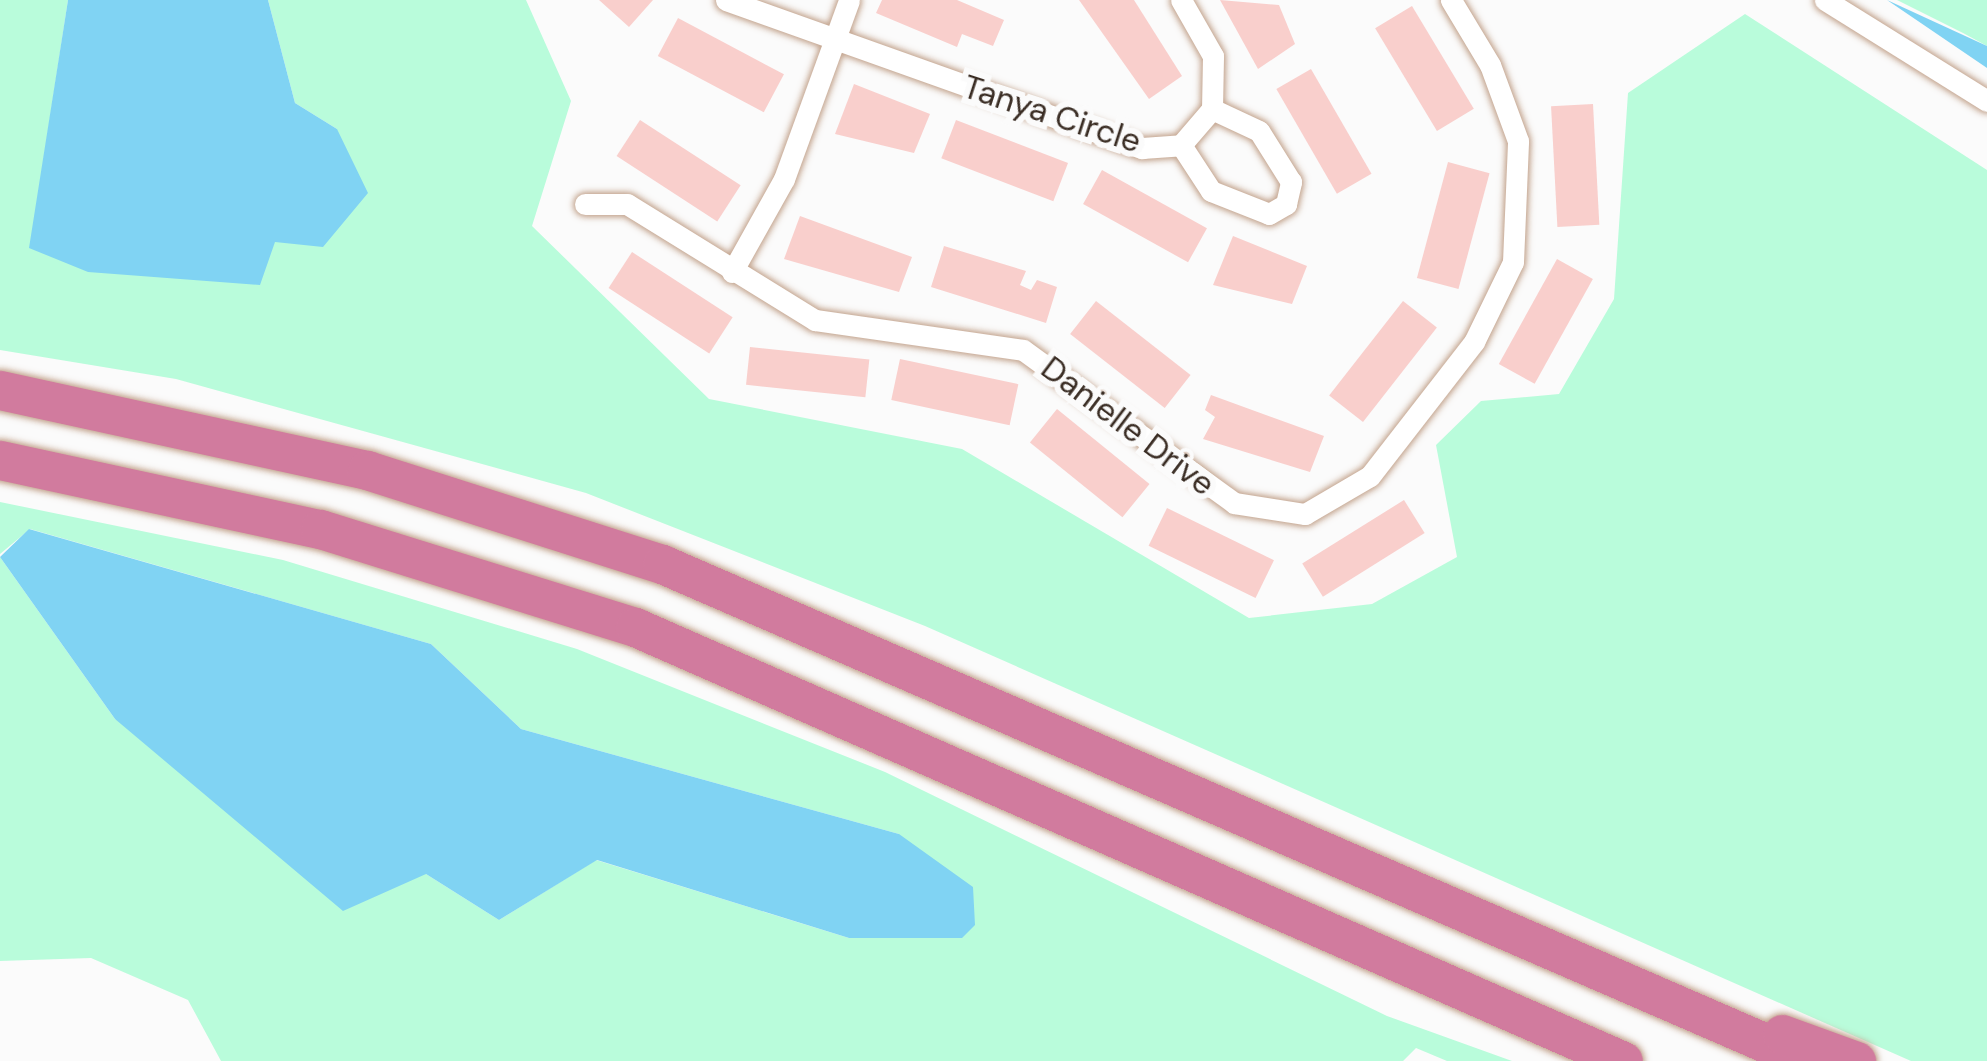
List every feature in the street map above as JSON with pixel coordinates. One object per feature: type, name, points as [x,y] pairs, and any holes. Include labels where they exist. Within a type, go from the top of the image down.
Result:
[{"type":"highway","points":[[0,390],[367,470],[662,564],[1807,1061]]},
{"type":"highway","points":[[0,460],[320,529],[634,627],[1623,1061]]},
{"type":"highway","points":[[1573,956],[1856,1061]]},
{"type":"street","points":[[727,0],[835,41]]},
{"type":"street","points":[[732,272],[784,179],[849,0]]},
{"type":"street","points":[[1181,0],[1213,56],[1212,109],[1258,131],[1291,182],[1286,204],[1269,214],[1210,191],[1181,145]]},
{"type":"street","name":"Danielle Drive","points":[[585,204],[627,204],[815,320],[1023,350],[1234,503],[1280,516],[1329,507],[1370,476],[1474,342],[1514,262],[1518,141],[1490,65],[1451,0]]},
{"type":"street","points":[[1825,0],[1987,101]]},
{"type":"street","name":"Tanya Circle","points":[[835,41],[1126,144],[1181,145],[1212,109]]},
{"type":"green space","points":[[0,0],[68,0],[30,248],[275,242],[337,129],[295,103],[268,0],[526,0],[571,101],[532,226],[709,399],[962,449],[1249,618],[1372,604],[1457,557],[1436,445],[1481,401],[1559,394],[1614,299],[1628,93],[1745,14],[1987,170],[1987,1061],[1911,1061],[925,626],[586,493],[176,379],[0,350]]},
{"type":"green space","points":[[1897,0],[1987,0],[1987,46],[1963,33]]},
{"type":"green space","points":[[0,502],[283,560],[577,649],[885,772],[1387,1016],[1512,1061],[1447,1061],[1416,1048],[1403,1061],[221,1061],[188,1000],[91,958],[0,961],[0,557],[115,719],[426,874],[499,920],[596,860],[849,938],[899,834],[521,729],[431,644],[30,529],[0,554]]},
{"type":"water","points":[[68,0],[268,0],[295,103],[337,129],[368,193],[323,247],[275,242],[260,285],[88,272],[29,248]]},
{"type":"water","points":[[1887,0],[1987,46],[1987,68]]},
{"type":"water","points":[[29,529],[431,644],[521,729],[899,834],[973,887],[975,925],[962,938],[849,938],[597,860],[499,920],[426,874],[343,911],[115,719],[0,557]]},
{"type":"building","points":[[599,0],[653,0],[629,27]]},
{"type":"building","points":[[882,0],[957,0],[1004,20],[993,46],[962,34],[957,47],[876,13]]},
{"type":"building","points":[[1079,0],[1134,0],[1182,76],[1149,99]]},
{"type":"building","points":[[1220,0],[1279,5],[1295,44],[1258,69]]},
{"type":"building","points":[[1412,6],[1474,109],[1437,131],[1375,28]]},
{"type":"building","points":[[678,18],[784,74],[764,112],[658,56]]},
{"type":"building","points":[[1311,69],[1372,174],[1337,194],[1276,89]]},
{"type":"building","points":[[854,84],[930,114],[914,153],[835,134]]},
{"type":"building","points":[[1593,104],[1599,225],[1557,227],[1551,106]]},
{"type":"building","points":[[640,120],[741,185],[717,221],[617,156]]},
{"type":"building","points":[[956,120],[1068,163],[1053,201],[941,158]]},
{"type":"building","points":[[1448,162],[1490,173],[1458,289],[1417,278]]},
{"type":"building","points":[[1102,170],[1207,228],[1188,262],[1083,204]]},
{"type":"building","points":[[800,216],[912,257],[899,292],[784,259]]},
{"type":"building","points":[[1233,236],[1307,266],[1292,304],[1213,285]]},
{"type":"building","points":[[944,246],[1026,271],[1020,285],[1031,290],[1037,280],[1057,287],[1046,323],[931,287]]},
{"type":"building","points":[[632,252],[733,317],[709,353],[609,288]]},
{"type":"building","points":[[1557,259],[1593,279],[1535,384],[1499,364]]},
{"type":"building","points":[[1096,301],[1191,375],[1165,408],[1070,334]]},
{"type":"building","points":[[1403,301],[1437,327],[1363,422],[1329,396]]},
{"type":"building","points":[[750,347],[869,360],[865,397],[746,385]]},
{"type":"building","points":[[900,359],[1018,384],[1010,425],[891,400]]},
{"type":"building","points":[[1211,395],[1324,436],[1310,472],[1203,439],[1215,417],[1205,410]]},
{"type":"building","points":[[1057,409],[1149,484],[1122,517],[1030,442]]},
{"type":"building","points":[[1404,500],[1425,533],[1323,597],[1302,564]]},
{"type":"building","points":[[1167,508],[1274,560],[1256,598],[1149,546]]}]
